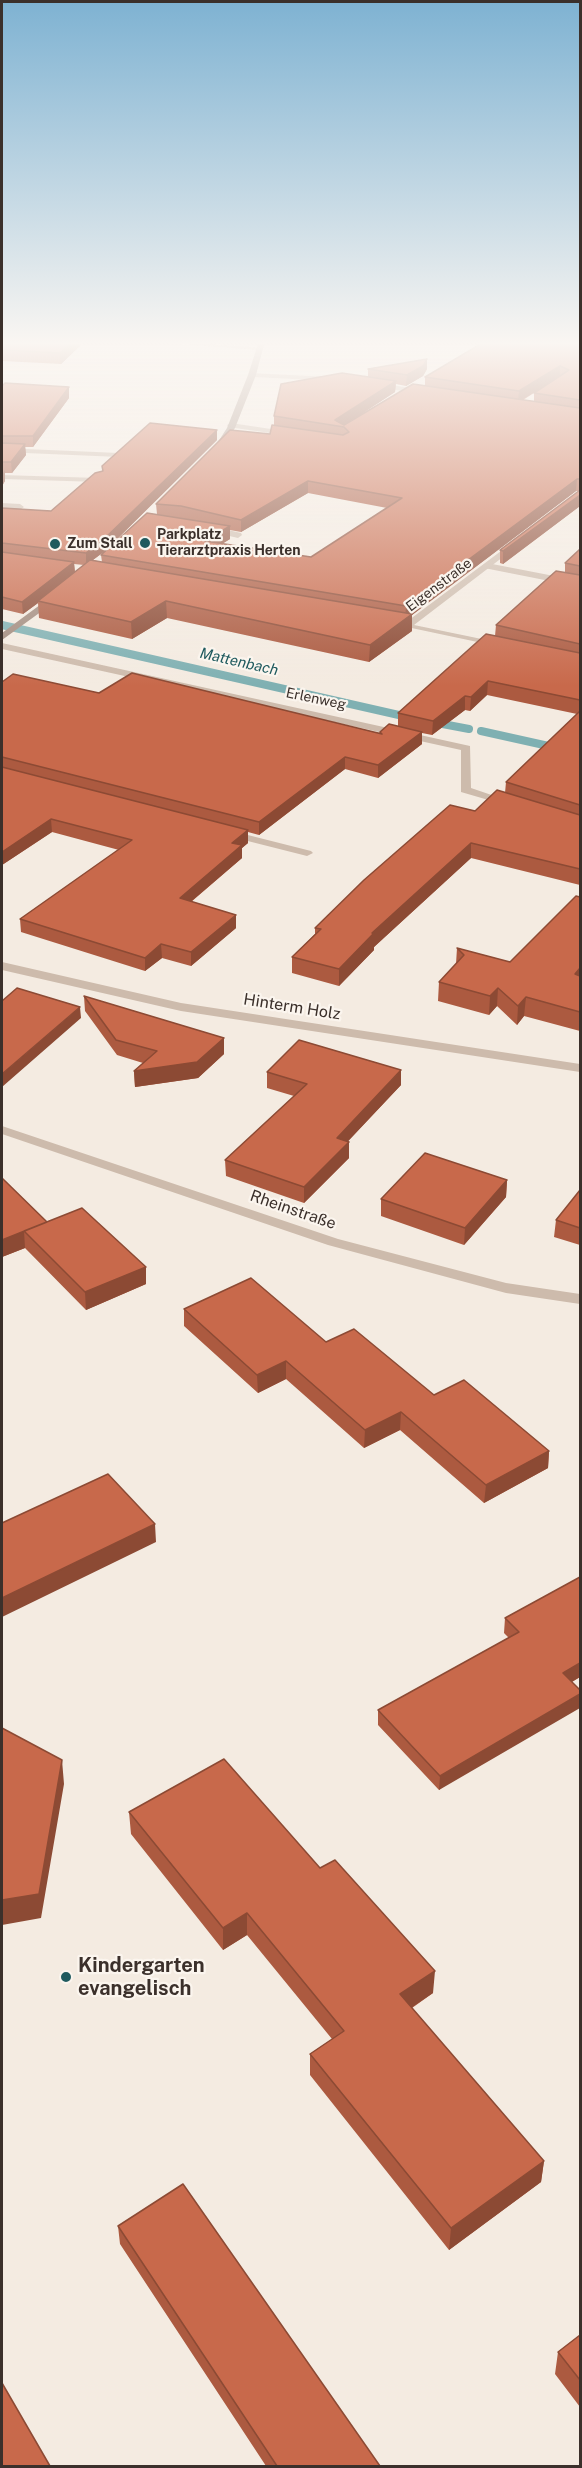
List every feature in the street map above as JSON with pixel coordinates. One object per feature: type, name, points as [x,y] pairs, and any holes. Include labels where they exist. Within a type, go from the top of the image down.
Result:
[{"type":"street","points":[[2,477],[99,480]]},
{"type":"street","points":[[2,506],[20,507]]},
{"type":"street","points":[[204,528],[238,535]]},
{"type":"street","name":"Eigenstraße","points":[[408,625],[522,539]]},
{"type":"street","name":"Eigenstraße","points":[[487,566],[580,584]]},
{"type":"street","points":[[2,640],[64,591]]},
{"type":"street","points":[[385,621],[512,648]]},
{"type":"street","name":"Erlenweg","points":[[2,640],[465,748],[465,790],[521,807]]},
{"type":"street","points":[[216,830],[307,853]]},
{"type":"street","name":"Hinterm Holz","points":[[2,966],[181,1007],[580,1068]]},
{"type":"street","name":"Rheinstraße","points":[[2,1130],[333,1242],[506,1288],[580,1299]]},
{"type":"building","points":[[2,456],[16,456],[11,462],[2,462]]},
{"type":"building","points":[[113,456],[190,456],[104,539],[86,553],[2,543],[2,508],[51,511],[95,473],[103,471],[102,466]]},
{"type":"building","points":[[204,456],[580,456],[580,479],[406,606],[101,555],[147,513],[230,526],[205,541],[311,557],[402,498],[308,481],[241,520],[181,506],[156,504]]},
{"type":"building","points":[[580,490],[580,495],[503,551],[500,550]]},
{"type":"building","points":[[580,549],[580,566],[565,563]]},
{"type":"building","points":[[2,552],[74,562],[22,602],[2,597]]},
{"type":"building","points":[[90,560],[412,614],[370,645],[166,601],[131,622],[38,601]]},
{"type":"building","points":[[556,571],[580,575],[580,644],[496,625]]},
{"type":"building","points":[[486,634],[580,653],[580,700],[488,681],[471,697],[465,696],[433,721],[398,713]]},
{"type":"building","points":[[132,673],[382,734],[380,732],[389,724],[422,732],[378,765],[345,757],[259,822],[2,757],[2,682],[13,674],[99,693]]},
{"type":"building","points":[[580,711],[580,805],[506,782]]},
{"type":"building","points":[[2,767],[248,830],[232,843],[242,845],[180,898],[236,915],[191,952],[161,944],[145,958],[20,919],[132,840],[51,819],[2,852]]},
{"type":"building","points":[[497,790],[580,815],[580,869],[471,843],[372,933],[374,933],[339,969],[292,957],[321,929],[315,928],[364,880],[450,805],[475,811]]},
{"type":"building","points":[[576,896],[580,897],[580,968],[575,974],[580,976],[580,1012],[526,997],[518,1006],[498,988],[490,996],[439,982],[464,955],[457,948],[510,962]]},
{"type":"building","points":[[17,988],[80,1007],[2,1074],[2,1001]]},
{"type":"building","points":[[84,996],[224,1038],[197,1062],[134,1071],[157,1051],[116,1040]]},
{"type":"building","points":[[299,1040],[401,1070],[337,1138],[349,1142],[304,1187],[225,1160],[307,1084],[267,1072]]},
{"type":"building","points":[[425,1153],[507,1180],[465,1228],[381,1199]]},
{"type":"building","points":[[2,1178],[47,1222],[2,1240]]},
{"type":"building","points":[[580,1190],[580,1228],[556,1220]]},
{"type":"building","points":[[82,1208],[146,1267],[85,1292],[24,1231]]},
{"type":"building","points":[[251,1278],[326,1342],[354,1329],[434,1395],[464,1380],[549,1451],[486,1485],[401,1412],[365,1430],[286,1361],[257,1375],[184,1309]]},
{"type":"building","points":[[108,1474],[155,1524],[2,1598],[2,1523]]},
{"type":"building","points":[[580,1577],[580,1663],[563,1673],[580,1690],[580,1694],[440,1776],[378,1710],[519,1632],[505,1618]]},
{"type":"building","points":[[2,1728],[62,1760],[39,1894],[2,1900]]},
{"type":"building","points":[[224,1759],[320,1868],[335,1860],[435,1971],[400,1994],[544,2161],[451,2228],[310,2054],[344,2031],[247,1913],[223,1928],[129,1812]]},
{"type":"building","points":[[183,2184],[380,2466],[277,2466],[118,2226]]},
{"type":"building","points":[[580,2335],[580,2380],[558,2352]]},
{"type":"building","points":[[2,2383],[50,2466],[2,2466]]},
{"type":"waterway","name":"Mattenbach","points":[[2,625],[412,718]]},
{"type":"waterway","name":"Mattenbach","points":[[432,722],[469,729]]},
{"type":"waterway","name":"Mattenbach","points":[[481,731],[580,753]]},
{"type":"place","name":"Parkplatz Tierarztpraxis Herten","points":[[145,543]]},
{"type":"place","name":"Zum Stall","points":[[55,544]]},
{"type":"place","name":"Kindergarten evangelisch","points":[[66,1977]]}]
